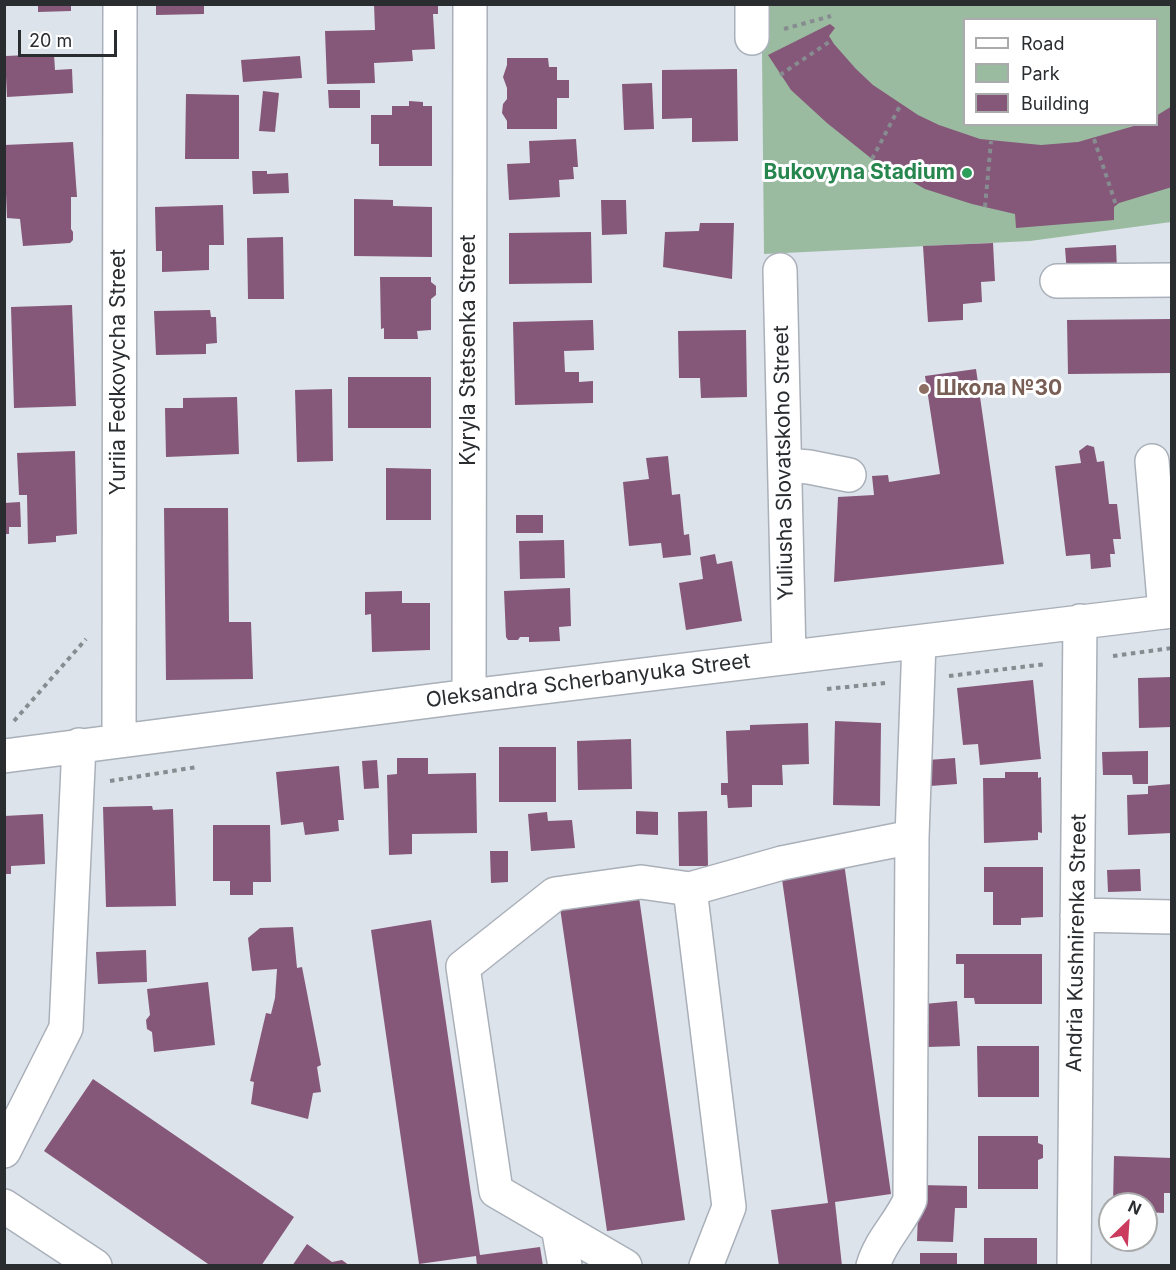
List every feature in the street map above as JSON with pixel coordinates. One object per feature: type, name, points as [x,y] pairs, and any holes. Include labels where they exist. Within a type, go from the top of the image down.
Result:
[{"type":"street","name":"Yuriia Fedkovycha Street","points":[[119,740],[120,4]]},
{"type":"street","name":"Kyryla Stetsenka Street","points":[[469,696],[470,4]]},
{"type":"street","points":[[752,4],[752,38]]},
{"type":"street","name":"Yuliusha Slovatskoho Street","points":[[780,270],[789,657]]},
{"type":"street","points":[[1057,281],[1172,280]]},
{"type":"street","points":[[1152,461],[1168,612]]},
{"type":"street","points":[[784,465],[809,467],[849,475]]},
{"type":"street","name":"Oleksandra Scherbanyuka Street","points":[[4,756],[469,696],[1168,612]]},
{"type":"street","name":"Andria Kushnirenka Street","points":[[1074,1266],[1080,621]]},
{"type":"street","points":[[873,1266],[882,1243],[903,1215],[910,1200],[912,837],[919,642]]},
{"type":"street","points":[[4,1151],[66,1028],[79,746]]},
{"type":"street","points":[[626,1266],[496,1191],[463,967],[555,894],[641,882],[690,889],[782,863],[912,837]]},
{"type":"street","points":[[690,889],[729,1207],[706,1266]]},
{"type":"street","points":[[1077,915],[1172,917]]},
{"type":"street","points":[[4,1206],[95,1266]]},
{"type":"street","points":[[558,1227],[565,1266]]},
{"type":"path","points":[[752,38],[831,16]]},
{"type":"path","points":[[780,75],[832,40]]},
{"type":"path","points":[[872,159],[901,104]]},
{"type":"path","points":[[1094,139],[1116,205]]},
{"type":"path","points":[[985,207],[992,141]]},
{"type":"path","points":[[13,722],[88,637]]},
{"type":"green space","name":"Bukovyna Stadium","points":[[737,5],[1171,5],[1171,222],[1030,241],[764,254],[762,53],[737,40]]},
{"type":"building","points":[[38,4],[71,4],[71,11],[38,12]]},
{"type":"building","points":[[156,4],[204,4],[204,14],[156,15]]},
{"type":"building","points":[[374,4],[438,4],[438,14],[433,14],[435,49],[412,50],[413,61],[374,63],[375,83],[327,84],[325,31],[375,30]]},
{"type":"building","points":[[830,24],[835,28],[829,36],[834,44],[873,85],[918,115],[980,139],[1041,145],[1078,142],[1134,126],[1158,126],[1158,115],[1172,106],[1172,187],[1119,203],[1114,207],[1114,220],[1016,228],[1015,214],[972,204],[925,189],[872,159],[791,90],[768,55]]},
{"type":"building","points":[[54,54],[55,70],[72,69],[73,93],[7,97],[5,56]]},
{"type":"building","points":[[300,56],[302,78],[243,82],[241,60]]},
{"type":"building","points":[[507,58],[548,58],[549,67],[557,67],[557,80],[569,80],[569,98],[557,98],[557,129],[507,129],[507,121],[502,113],[503,104],[507,99],[507,88],[503,77]]},
{"type":"building","points":[[737,69],[738,141],[692,142],[692,118],[662,119],[662,70]]},
{"type":"building","points":[[652,83],[654,129],[624,130],[622,84]]},
{"type":"building","points":[[328,90],[360,90],[360,108],[329,108]]},
{"type":"building","points":[[263,91],[279,93],[275,132],[259,131]]},
{"type":"building","points":[[186,94],[239,95],[239,159],[185,159]]},
{"type":"building","points":[[409,101],[423,102],[423,106],[432,106],[432,166],[379,166],[379,144],[371,144],[371,115],[392,115],[392,106],[409,106]]},
{"type":"building","points":[[576,139],[578,167],[573,167],[574,179],[559,180],[560,197],[509,200],[507,164],[530,163],[529,141]]},
{"type":"building","points":[[73,142],[77,197],[71,197],[73,240],[70,243],[23,246],[20,219],[7,218],[4,145]]},
{"type":"building","points":[[252,171],[267,171],[267,174],[288,173],[289,193],[253,194]]},
{"type":"building","points":[[354,199],[393,200],[393,206],[432,207],[432,257],[354,256]]},
{"type":"building","points":[[601,200],[626,200],[627,234],[602,235]]},
{"type":"building","points":[[223,205],[224,245],[209,245],[209,270],[162,272],[162,251],[156,251],[155,207]]},
{"type":"building","points":[[700,223],[734,223],[732,279],[663,267],[665,232],[699,231]]},
{"type":"building","points":[[591,232],[592,283],[509,284],[509,233]]},
{"type":"building","points":[[283,237],[284,299],[248,299],[247,238]]},
{"type":"building","points":[[993,243],[995,281],[981,282],[982,302],[963,304],[963,320],[928,322],[923,246]]},
{"type":"building","points":[[1116,245],[1117,271],[1067,274],[1065,248]]},
{"type":"building","points":[[380,277],[431,277],[431,282],[436,286],[436,295],[431,299],[431,330],[417,331],[418,339],[384,339],[384,328],[381,329]]},
{"type":"building","points":[[72,305],[76,406],[14,408],[11,307]]},
{"type":"building","points":[[210,310],[211,317],[216,317],[217,343],[206,344],[206,354],[156,355],[154,311]]},
{"type":"building","points":[[1172,319],[1172,373],[1068,374],[1067,320]]},
{"type":"building","points":[[593,320],[594,350],[564,351],[565,372],[579,372],[579,382],[593,381],[593,403],[515,405],[513,322]]},
{"type":"building","points":[[746,330],[747,397],[701,398],[700,378],[679,378],[678,331]]},
{"type":"building","points":[[976,369],[1004,564],[834,582],[838,497],[874,495],[872,476],[888,475],[889,482],[940,474],[925,376]]},
{"type":"building","points":[[348,377],[431,377],[431,428],[348,428]]},
{"type":"building","points":[[332,389],[333,461],[297,462],[295,390]]},
{"type":"building","points":[[237,397],[239,454],[166,457],[165,408],[183,408],[183,398]]},
{"type":"building","points":[[1087,445],[1094,447],[1097,462],[1104,461],[1109,504],[1117,504],[1121,539],[1113,539],[1115,554],[1110,554],[1111,567],[1091,569],[1090,554],[1066,556],[1055,466],[1081,463],[1079,451]]},
{"type":"building","points":[[75,451],[77,534],[56,536],[56,542],[28,544],[27,495],[19,495],[17,453]]},
{"type":"building","points":[[668,456],[672,495],[680,494],[684,535],[689,534],[691,555],[663,558],[661,543],[629,546],[623,482],[649,479],[646,458]]},
{"type":"building","points":[[386,468],[431,469],[431,520],[386,520]]},
{"type":"building","points":[[20,502],[21,527],[9,527],[9,534],[4,534],[4,503]]},
{"type":"building","points":[[164,508],[228,508],[229,622],[251,622],[253,679],[166,680]]},
{"type":"building","points":[[516,515],[543,515],[543,533],[516,533]]},
{"type":"building","points":[[564,540],[565,578],[520,579],[519,541]]},
{"type":"building","points":[[715,554],[717,564],[732,561],[742,621],[686,630],[679,583],[703,579],[700,557]]},
{"type":"building","points":[[570,588],[571,626],[559,627],[560,641],[529,642],[529,637],[508,640],[504,591]]},
{"type":"building","points":[[402,591],[402,603],[430,603],[430,650],[372,652],[371,614],[365,615],[365,592]]},
{"type":"building","points":[[1172,677],[1172,727],[1139,728],[1138,678]]},
{"type":"building","points":[[1033,680],[1041,759],[980,765],[978,744],[963,745],[957,688]]},
{"type":"building","points":[[835,721],[881,723],[880,806],[833,805]]},
{"type":"building","points":[[808,723],[809,764],[782,765],[783,785],[752,785],[752,807],[728,808],[727,795],[721,795],[721,783],[728,783],[726,731],[750,730],[750,725]]},
{"type":"building","points":[[631,739],[632,789],[578,790],[577,741]]},
{"type":"building","points":[[499,747],[556,747],[556,802],[499,802]]},
{"type":"building","points":[[1148,751],[1148,784],[1133,784],[1132,775],[1103,775],[1102,752]]},
{"type":"building","points":[[397,758],[428,758],[428,774],[476,773],[477,833],[412,834],[412,854],[389,855],[387,775],[397,774]]},
{"type":"building","points":[[955,758],[957,784],[930,786],[928,760]]},
{"type":"building","points":[[377,760],[379,788],[364,789],[362,761]]},
{"type":"building","points":[[339,766],[344,820],[338,820],[339,831],[305,835],[303,822],[281,825],[276,772]]},
{"type":"building","points":[[1005,772],[1038,772],[1038,778],[1041,777],[1042,833],[1038,832],[1038,840],[984,843],[983,778],[1005,778]]},
{"type":"building","points":[[1172,784],[1172,833],[1128,835],[1127,795],[1148,794],[1148,786]]},
{"type":"building","points":[[152,806],[153,810],[173,809],[176,906],[106,907],[103,807]]},
{"type":"building","points":[[636,811],[658,812],[658,835],[636,834]]},
{"type":"building","points":[[707,811],[708,866],[679,866],[678,812]]},
{"type":"building","points":[[547,812],[548,821],[572,820],[575,848],[531,851],[528,814]]},
{"type":"building","points":[[43,814],[45,864],[11,866],[11,874],[4,874],[4,816]]},
{"type":"building","points":[[213,825],[270,825],[271,882],[253,882],[253,895],[230,895],[230,881],[213,881]]},
{"type":"building","points":[[490,851],[508,851],[508,882],[491,883]]},
{"type":"building","points":[[844,863],[891,1194],[835,1202],[842,1266],[779,1266],[771,1210],[828,1203],[781,872]]},
{"type":"building","points":[[984,867],[1043,867],[1043,917],[1021,918],[1021,925],[993,925],[993,892],[984,892]]},
{"type":"building","points":[[1140,869],[1141,891],[1108,892],[1107,870]]},
{"type":"building","points":[[638,890],[685,1220],[607,1231],[559,901]]},
{"type":"building","points":[[431,920],[480,1255],[540,1247],[543,1266],[477,1266],[476,1256],[419,1264],[371,930]]},
{"type":"building","points":[[293,927],[297,968],[302,967],[321,1065],[317,1067],[321,1092],[313,1093],[308,1119],[251,1104],[254,1082],[250,1081],[266,1013],[271,1014],[275,998],[277,969],[252,971],[248,938],[260,928]]},
{"type":"building","points":[[146,950],[147,982],[98,984],[96,952]]},
{"type":"building","points":[[956,954],[1042,954],[1042,1004],[975,1004],[974,998],[964,998],[964,964],[956,964]]},
{"type":"building","points":[[208,982],[215,1045],[154,1052],[152,1032],[147,1029],[146,1020],[150,1015],[147,989]]},
{"type":"building","points":[[957,1001],[960,1046],[927,1047],[924,1004]]},
{"type":"building","points":[[977,1046],[1039,1046],[1039,1097],[978,1097]]},
{"type":"building","points":[[93,1079],[294,1217],[261,1266],[211,1266],[44,1151]]},
{"type":"building","points":[[978,1136],[1038,1136],[1038,1143],[1043,1145],[1043,1158],[1038,1160],[1038,1189],[978,1189]]},
{"type":"building","points":[[1114,1156],[1172,1158],[1172,1193],[1164,1193],[1164,1213],[1158,1213],[1158,1192],[1113,1192]]},
{"type":"building","points":[[919,1185],[967,1186],[967,1208],[955,1208],[953,1242],[917,1241]]},
{"type":"building","points":[[984,1238],[1037,1238],[1037,1266],[984,1266]]},
{"type":"building","points":[[307,1244],[332,1262],[342,1260],[350,1266],[292,1266]]},
{"type":"building","points":[[920,1253],[957,1253],[957,1266],[920,1266]]},
{"type":"place","name":"Bukovyna Stadium","points":[[967,173]]},
{"type":"place","name":"Школа №30","points":[[924,389]]}]
